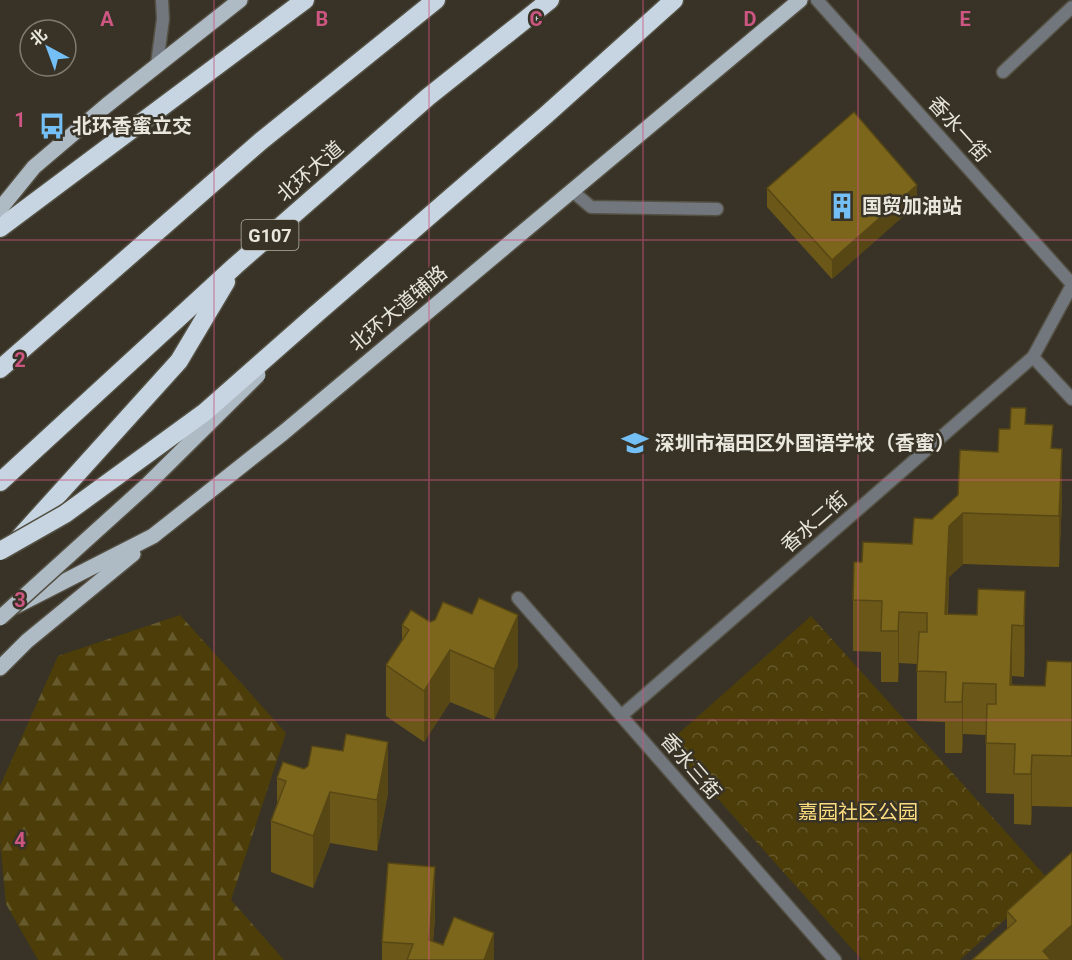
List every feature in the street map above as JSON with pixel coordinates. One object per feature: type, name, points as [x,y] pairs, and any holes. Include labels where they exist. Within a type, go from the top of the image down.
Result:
[{"type":"highway","points":[[0,228],[305,0]]},
{"type":"highway","points":[[0,369],[261,141],[436,0]]},
{"type":"highway","name":"北环大道","points":[[0,482],[235,266],[428,97],[550,0]]},
{"type":"highway","points":[[0,551],[65,514],[186,426],[537,123],[674,0]]},
{"type":"highway","points":[[0,558],[71,483],[179,361],[235,266]]},
{"type":"main road","points":[[0,209],[34,167],[157,64],[240,0]]},
{"type":"main road","name":"北环大道辅路","points":[[0,616],[153,536],[282,433],[800,0]]},
{"type":"main road","points":[[0,616],[185,448],[315,315]]},
{"type":"main road","points":[[0,668],[27,641],[153,536]]},
{"type":"street","points":[[157,64],[163,19],[162,0]]},
{"type":"street","name":"香水一街","points":[[818,0],[1072,284],[1033,357]]},
{"type":"street","points":[[1003,72],[1072,7]]},
{"type":"street","points":[[571,190],[591,207],[717,209]]},
{"type":"street","points":[[1033,357],[1072,399]]},
{"type":"street","name":"香水二街","points":[[621,716],[1033,357]]},
{"type":"street","name":"香水三街","points":[[518,598],[835,960]]},
{"type":"green space","points":[[180,615],[286,733],[231,900],[284,960],[38,960],[6,904],[0,842],[0,786],[58,656]]},
{"type":"green space","name":"嘉园社区公园","points":[[811,616],[1049,880],[960,960],[862,960],[668,743]]},
{"type":"building","name":"国贸加油站","points":[[854,112],[917,185],[832,260],[767,188]]},
{"type":"building","points":[[1011,408],[1026,408],[1025,424],[1053,425],[1051,448],[1062,449],[1059,516],[963,513],[949,526],[945,614],[977,615],[978,589],[1025,591],[1024,626],[1012,625],[1010,685],[1045,686],[1047,661],[1072,662],[1072,756],[1032,755],[1031,774],[1014,774],[1015,744],[986,743],[987,704],[996,704],[996,684],[963,683],[962,702],[945,702],[946,672],[917,671],[919,632],[927,632],[927,613],[899,612],[898,631],[881,631],[882,601],[853,600],[854,562],[862,562],[863,542],[912,544],[914,518],[932,519],[958,495],[960,450],[998,452],[999,429],[1010,429]]},
{"type":"building","points":[[479,598],[518,615],[494,669],[450,650],[424,691],[386,665],[409,630],[402,625],[411,610],[430,622],[435,620],[443,602],[472,614]]},
{"type":"building","points":[[346,734],[388,742],[377,800],[330,792],[313,836],[271,821],[286,781],[277,778],[283,762],[304,769],[308,766],[312,746],[343,751]]},
{"type":"building","points":[[1072,852],[1072,925],[1043,951],[1051,960],[972,960],[1016,921],[1007,911]]},
{"type":"building","points":[[388,863],[435,867],[429,940],[443,945],[454,917],[494,933],[484,960],[407,960],[413,944],[382,942]]},
{"type":"place","name":"北环香蜜立交","points":[[52,126]]},
{"type":"place","name":"国贸加油站","points":[[842,206]]},
{"type":"place","name":"深圳市福田区外国语学校（香蜜）","points":[[635,443]]}]
